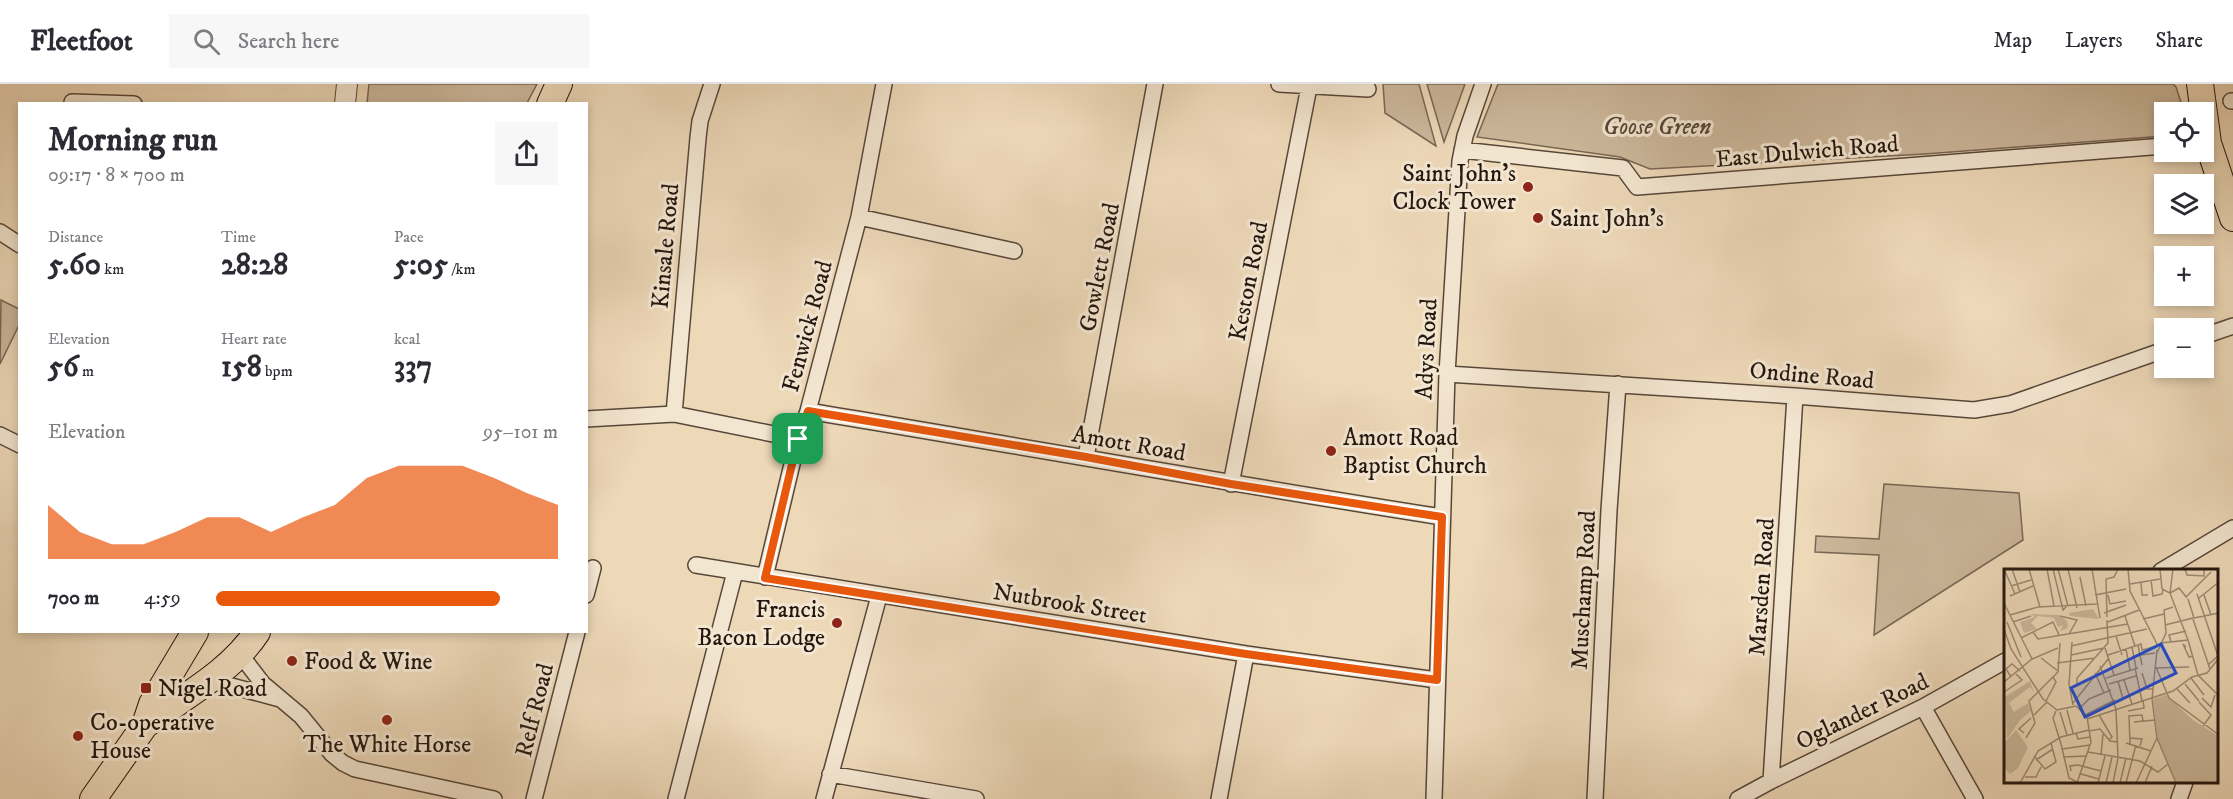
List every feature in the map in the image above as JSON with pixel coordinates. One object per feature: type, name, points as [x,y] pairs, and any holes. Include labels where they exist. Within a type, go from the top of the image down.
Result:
[{"type":"main road","points":[[551,102],[559,84]]},
{"type":"main road","points":[[2200,84],[2202,102]]},
{"type":"main road","points":[[2213,162],[2233,218]]},
{"type":"main road","points":[[145,725],[228,666],[256,633]]},
{"type":"main road","points":[[190,640],[191,666],[208,680]]},
{"type":"main road","points":[[93,799],[145,725],[152,704],[190,640]]},
{"type":"street","points":[[345,102],[347,84]]},
{"type":"street","name":"Kinsale Road","points":[[674,414],[698,138],[700,121],[712,84]]},
{"type":"street","name":"Fenwick Road","points":[[765,578],[798,439],[808,411],[858,217],[884,84]]},
{"type":"street","name":"Gowlett Road","points":[[1086,457],[1155,84]]},
{"type":"street","points":[[1279,84],[1368,89]]},
{"type":"street","name":"Adys Road","points":[[1434,799],[1447,374],[1462,150],[1483,84]]},
{"type":"street","name":"Keston Road","points":[[1231,484],[1309,87]]},
{"type":"street","name":"East Dulwich Road","points":[[1462,150],[1623,168],[1637,187],[2154,147]]},
{"type":"street","points":[[858,217],[1014,251]]},
{"type":"street","points":[[0,232],[18,244]]},
{"type":"street","points":[[2214,333],[2233,326]]},
{"type":"street","name":"Ondine Road","points":[[1447,374],[1795,396],[1961,410],[1985,409],[2010,404],[2154,354]]},
{"type":"street","name":"Muschamp Road","points":[[1595,799],[1609,510],[1618,384]]},
{"type":"street","name":"Marsden Road","points":[[1771,781],[1795,396]]},
{"type":"street","name":"Amott Road","points":[[808,411],[1086,457],[1231,484],[1442,517]]},
{"type":"street","points":[[588,420],[674,414],[798,439]]},
{"type":"street","points":[[0,435],[18,444]]},
{"type":"street","points":[[2164,569],[2233,528]]},
{"type":"street","name":"Nutbrook Street","points":[[696,565],[765,578],[1246,654],[1437,680]]},
{"type":"street","points":[[588,587],[593,568]]},
{"type":"street","points":[[676,799],[735,572]]},
{"type":"street","points":[[824,799],[879,596]]},
{"type":"street","name":"Relf Road","points":[[534,799],[577,633]]},
{"type":"street","points":[[240,654],[252,672],[302,716],[342,763],[355,769],[494,799]]},
{"type":"street","points":[[1219,799],[1246,654]]},
{"type":"street","name":"Oglander Road","points":[[1738,799],[1923,707],[2004,662]]},
{"type":"street","points":[[208,680],[280,699]]},
{"type":"street","points":[[1923,707],[1975,799]]},
{"type":"street","points":[[830,774],[976,799]]},
{"type":"street","points":[[2179,799],[2185,784]]},
{"type":"green space","points":[[369,84],[537,84],[528,102],[367,102]]},
{"type":"green space","points":[[1383,84],[1419,84],[1436,146],[1385,113]]},
{"type":"green space","points":[[1427,84],[1465,84],[1444,142]]},
{"type":"green space","name":"Goose Green","points":[[1498,84],[2173,84],[2181,102],[2154,102],[2154,137],[1925,154],[1650,169],[1620,157],[1477,137]]},
{"type":"green space","points":[[1,300],[18,308],[18,327],[0,364]]},
{"type":"green space","points":[[1884,484],[2019,493],[2023,540],[1874,635],[1879,555],[1815,552],[1816,536],[1879,539]]},
{"type":"place","name":"Saint John's Clock Tower","points":[[1528,187]]},
{"type":"place","name":"Saint John's","points":[[1538,218]]},
{"type":"place","name":"Amott Road Baptist Church","points":[[1331,451]]},
{"type":"place","name":"Francis Bacon Lodge","points":[[837,623]]},
{"type":"place","name":"Food & Wine","points":[[292,661]]},
{"type":"place","name":"Nigel Road","points":[[146,688]]},
{"type":"place","name":"The White Horse","points":[[387,720]]},
{"type":"place","name":"Co-operative House","points":[[78,736]]},
{"type":"route","points":[[808,411],[1086,457],[1231,484],[1442,517],[1437,680],[1246,654],[765,578],[798,439],[808,411]]}]
